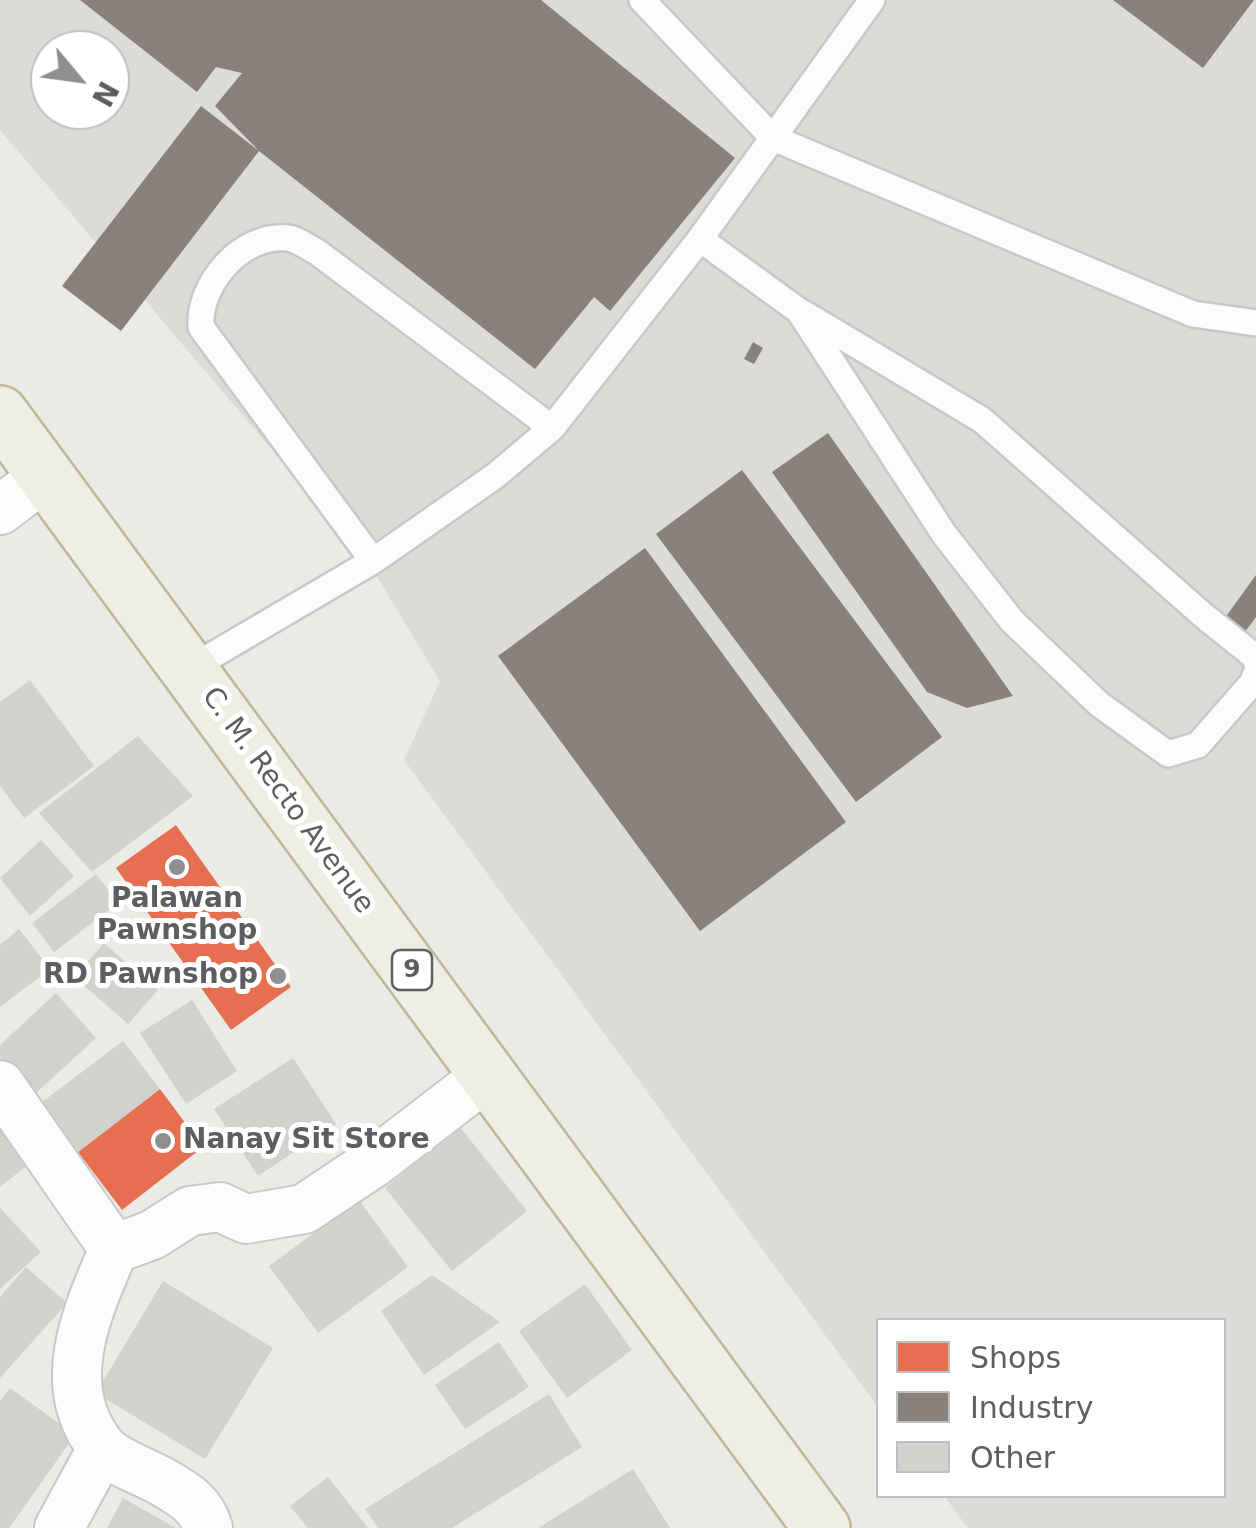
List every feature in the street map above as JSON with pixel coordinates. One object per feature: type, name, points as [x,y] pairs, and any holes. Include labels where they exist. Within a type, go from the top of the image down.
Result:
[{"type":"highway","name":"C. M. Recto Avenue","points":[[0,414],[822,1528]]},
{"type":"street","points":[[0,510],[45,476]]},
{"type":"street","points":[[208,1528],[198,1505],[102,1449],[83,1414],[75,1384],[80,1342],[114,1249],[152,1235],[190,1211],[220,1207],[246,1219],[304,1209],[376,1161],[489,1074]]},
{"type":"street","points":[[0,1085],[114,1249]]},
{"type":"street","points":[[59,1528],[102,1449]]},
{"type":"lane","points":[[642,0],[773,138],[1193,314],[1256,323]]},
{"type":"lane","points":[[190,669],[373,561],[496,476],[552,428],[700,238],[872,0]]},
{"type":"lane","points":[[373,561],[201,327],[200,307],[223,265],[260,242],[289,238],[317,252],[552,428]]},
{"type":"lane","points":[[700,238],[798,311],[982,420],[1256,661]]},
{"type":"lane","points":[[798,311],[955,548],[1012,621],[1099,704],[1168,754],[1198,745],[1256,673]]},
{"type":"shaded area","points":[[0,0],[1256,0],[1256,1528],[968,1528],[946,1498],[1226,1498],[1226,1318],[876,1318],[876,1404],[404,760],[440,681],[370,565],[0,130]]},
{"type":"building: Shops","points":[[176,825],[291,987],[231,1030],[116,868]]},
{"type":"building: Shops","points":[[160,1089],[203,1147],[122,1210],[78,1152]]},
{"type":"building: Industry","points":[[80,0],[541,0],[735,158],[610,311],[594,297],[535,369],[259,151],[215,106],[242,73],[216,67],[197,92],[130,39],[130,30],[118,30]]},
{"type":"building: Industry","points":[[1113,0],[1254,0],[1203,68]]},
{"type":"building: Industry","points":[[201,106],[259,151],[121,331],[62,286]]},
{"type":"building: Industry","points":[[753,342],[763,348],[754,364],[744,359]]},
{"type":"building: Industry","points":[[828,433],[1013,696],[967,708],[927,692],[772,472]]},
{"type":"building: Industry","points":[[742,470],[942,737],[856,802],[656,534]]},
{"type":"building: Industry","points":[[645,548],[846,822],[700,931],[498,656]]},
{"type":"building: Industry","points":[[1256,575],[1256,617],[1239,640],[1219,626]]},
{"type":"building: Other","points":[[30,680],[94,766],[24,818],[0,786],[0,702]]},
{"type":"building: Other","points":[[138,736],[193,796],[92,872],[39,813]]},
{"type":"building: Other","points":[[41,840],[74,876],[30,916],[0,878]]},
{"type":"building: Other","points":[[96,874],[118,903],[54,952],[32,923]]},
{"type":"building: Other","points":[[19,929],[50,969],[0,1007],[0,945]]},
{"type":"building: Other","points":[[104,943],[158,990],[128,1024],[74,977]]},
{"type":"building: Other","points":[[56,993],[96,1038],[34,1095],[0,1057],[0,1045]]},
{"type":"building: Other","points":[[192,1000],[237,1071],[186,1104],[140,1033]]},
{"type":"building: Other","points":[[123,1041],[160,1089],[78,1152],[41,1103]]},
{"type":"building: Other","points":[[293,1058],[336,1124],[258,1176],[214,1109]]},
{"type":"building: Other","points":[[0,1126],[29,1164],[0,1187]]},
{"type":"building: Other","points":[[460,1127],[527,1211],[452,1271],[385,1188]]},
{"type":"building: Other","points":[[359,1200],[408,1267],[318,1333],[269,1266]]},
{"type":"building: Other","points":[[0,1208],[41,1252],[0,1289]]},
{"type":"building: Other","points":[[26,1267],[67,1303],[0,1378],[0,1297]]},
{"type":"building: Other","points":[[432,1275],[500,1322],[424,1375],[381,1311]]},
{"type":"building: Other","points":[[163,1281],[273,1348],[205,1459],[96,1393]]},
{"type":"building: Other","points":[[585,1284],[632,1350],[567,1398],[519,1331]]},
{"type":"building: Other","points":[[499,1342],[529,1387],[465,1429],[435,1385]]},
{"type":"building: Other","points":[[10,1388],[75,1435],[9,1528],[0,1528],[0,1401]]},
{"type":"building: Other","points":[[549,1394],[582,1447],[452,1528],[378,1528],[365,1509]]},
{"type":"building: Other","points":[[633,1469],[670,1528],[538,1528]]},
{"type":"building: Other","points":[[328,1477],[368,1528],[308,1528],[290,1506]]},
{"type":"building: Other","points":[[123,1498],[176,1528],[107,1528]]},
{"type":"place","name":"Palawan Pawnshop","points":[[177,867]]},
{"type":"place","name":"RD Pawnshop","points":[[278,976]]},
{"type":"place","name":"Nanay Sit Store","points":[[163,1141]]}]
